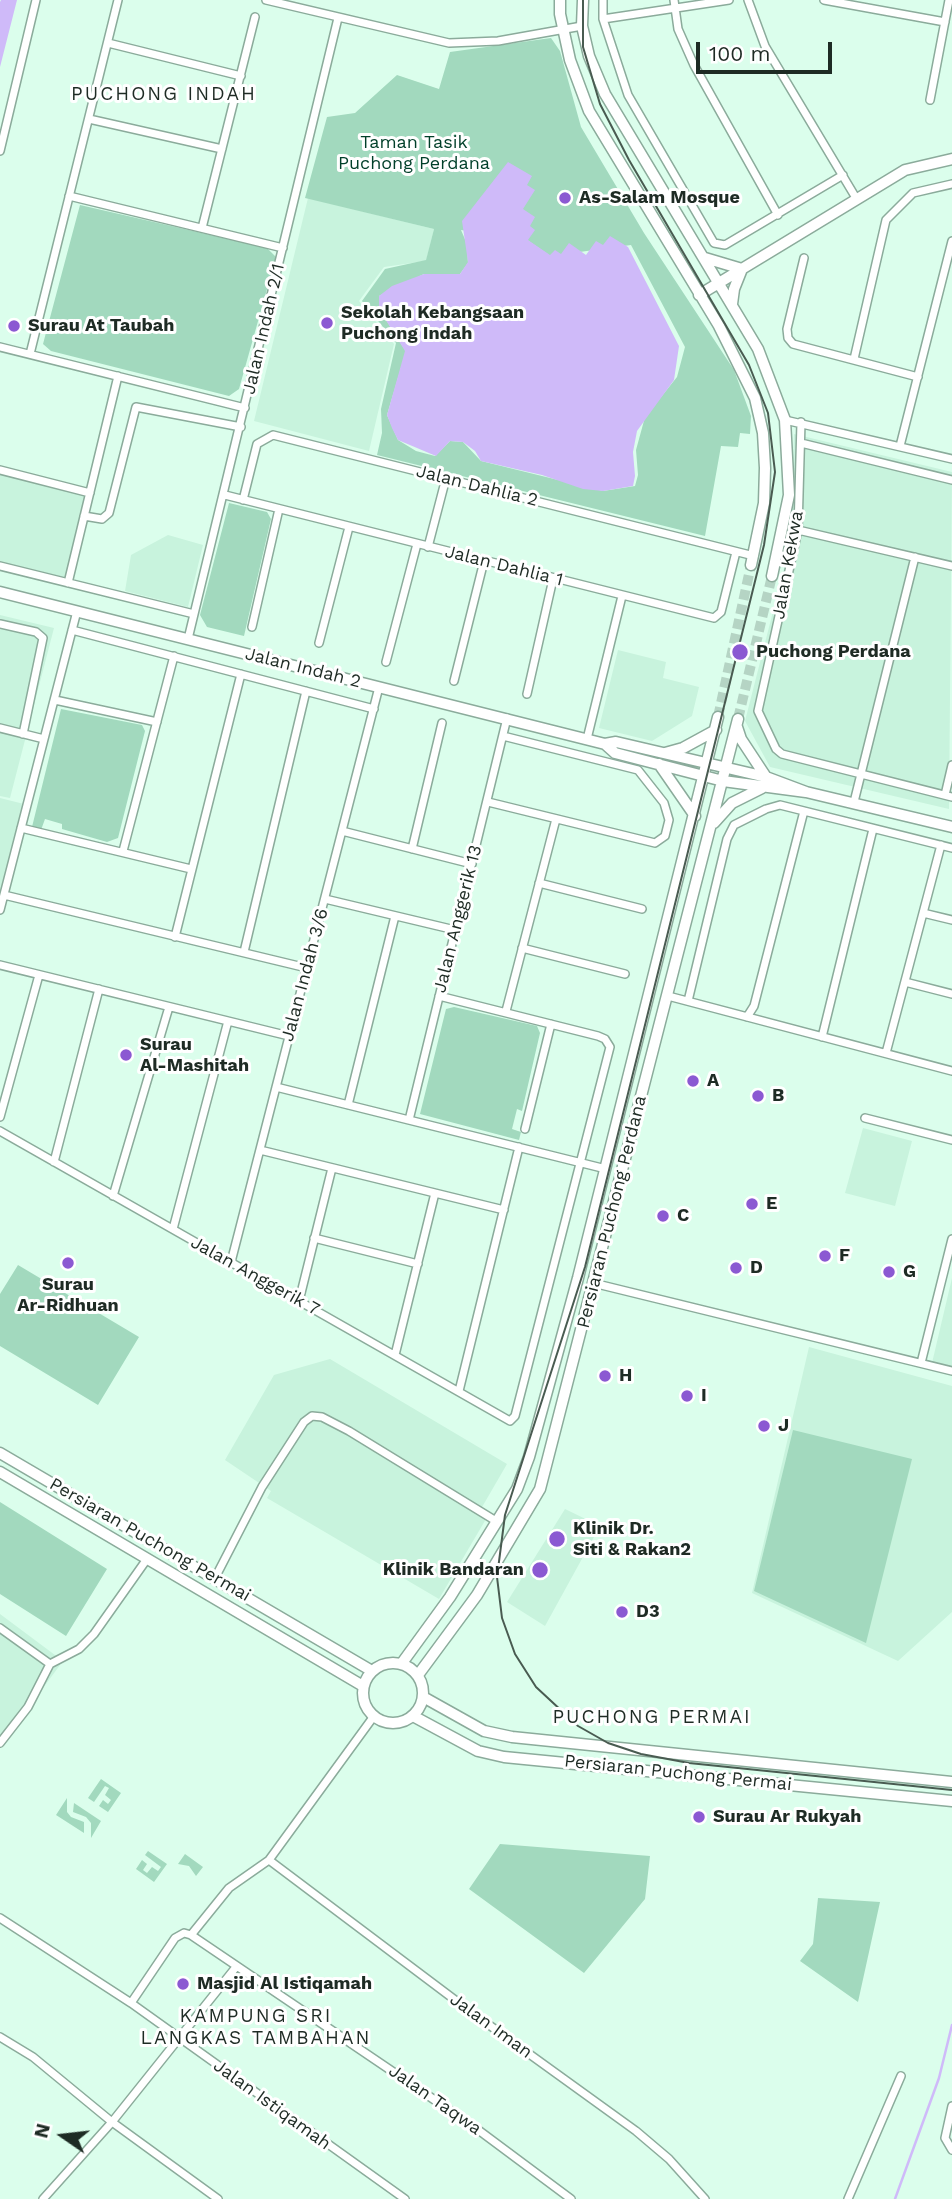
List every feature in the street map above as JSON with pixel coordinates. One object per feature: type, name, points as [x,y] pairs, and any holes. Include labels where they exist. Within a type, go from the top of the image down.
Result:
[{"type":"main road","points":[[560,0],[562,28],[589,111],[738,360],[755,398],[763,433],[764,503],[753,560]]},
{"type":"main road","points":[[583,0],[582,26],[589,56],[605,94],[758,349],[785,420],[789,495],[772,576]]},
{"type":"main road","points":[[699,295],[905,170],[952,159]]},
{"type":"main road","points":[[704,257],[742,270]]},
{"type":"main road","points":[[732,304],[734,289],[742,270]]},
{"type":"main road","name":"Jalan Indah 2","points":[[0,592],[605,744],[615,742],[723,781],[764,783]]},
{"type":"main road","name":"Persiaran Puchong Perdana","points":[[402,1663],[450,1597],[517,1489],[529,1457],[606,1169],[718,717]]},
{"type":"main road","name":"Persiaran Puchong Perdana","points":[[418,1675],[477,1595],[540,1489],[737,722],[741,739],[764,783]]},
{"type":"main road","points":[[695,816],[661,759],[716,730]]},
{"type":"main road","name":"Jalan Indah 2","points":[[661,759],[708,763],[764,783]]},
{"type":"main road","points":[[711,828],[732,803],[764,783],[952,827]]},
{"type":"main road","name":"Persiaran Puchong Permai","points":[[0,1453],[372,1671]]},
{"type":"main road","name":"Persiaran Puchong Permai","points":[[0,1472],[363,1686]]},
{"type":"main road","points":[[386,1663],[402,1663],[418,1675],[425,1698],[413,1716],[398,1723],[374,1716],[364,1703],[363,1686],[372,1671],[386,1663]]},
{"type":"main road","name":"Persiaran Puchong Permai","points":[[425,1698],[484,1731],[512,1737],[952,1782]]},
{"type":"main road","name":"Persiaran Puchong Permai","points":[[413,1716],[478,1751],[504,1757],[952,1801]]},
{"type":"street","points":[[0,151],[36,0]]},
{"type":"street","points":[[30,354],[118,0]]},
{"type":"street","points":[[266,0],[449,44],[498,41],[582,26]]},
{"type":"street","points":[[603,0],[603,19],[628,95],[708,237],[715,243],[725,245],[843,175]]},
{"type":"street","points":[[603,19],[674,4],[729,0]]},
{"type":"street","points":[[748,0],[765,46],[856,198]]},
{"type":"street","points":[[824,0],[945,22]]},
{"type":"street","points":[[930,100],[949,0]]},
{"type":"street","points":[[674,4],[678,29],[694,65],[778,215]]},
{"type":"street","points":[[202,228],[256,17]]},
{"type":"street","name":"Jalan Indah 2/1","points":[[188,639],[225,495],[338,18]]},
{"type":"street","points":[[108,43],[241,76]]},
{"type":"street","points":[[89,119],[222,149]]},
{"type":"street","points":[[854,359],[886,220],[913,193],[952,184]]},
{"type":"street","points":[[69,195],[283,248]]},
{"type":"street","points":[[900,446],[952,241]]},
{"type":"street","points":[[804,258],[787,329],[788,338],[793,344],[918,377]]},
{"type":"street","points":[[0,346],[246,408]]},
{"type":"street","points":[[68,583],[118,376]]},
{"type":"street","points":[[85,516],[102,519],[110,513],[136,407],[241,427]]},
{"type":"street","points":[[785,420],[952,459]]},
{"type":"street","name":"Jalan Kekwa","points":[[801,422],[798,530],[758,711],[776,749],[782,754],[948,796]]},
{"type":"street","name":"Jalan Dahlia 2","points":[[243,500],[257,444],[273,435],[736,552],[753,560]]},
{"type":"street","points":[[802,443],[952,480]]},
{"type":"street","points":[[0,470],[90,493]]},
{"type":"street","points":[[428,547],[446,478]]},
{"type":"street","name":"Jalan Dahlia 1","points":[[225,495],[714,618],[721,612],[736,552]]},
{"type":"street","points":[[252,627],[279,509]]},
{"type":"street","points":[[319,643],[349,527]]},
{"type":"street","points":[[798,530],[952,566]]},
{"type":"street","points":[[386,662],[417,544]]},
{"type":"street","points":[[854,802],[915,557]]},
{"type":"street","points":[[454,681],[484,561]]},
{"type":"street","points":[[0,566],[194,614]]},
{"type":"street","points":[[527,694],[553,579]]},
{"type":"street","points":[[587,739],[622,596]]},
{"type":"street","points":[[0,910],[76,611]]},
{"type":"street","points":[[0,624],[36,632],[43,638],[23,734]]},
{"type":"street","points":[[72,630],[374,709]]},
{"type":"street","points":[[123,851],[174,656]]},
{"type":"street","points":[[175,937],[241,674]]},
{"type":"street","name":"Jalan Indah 3/6","points":[[231,1262],[379,687]]},
{"type":"street","points":[[244,952],[306,691]]},
{"type":"street","points":[[55,700],[157,722]]},
{"type":"street","name":"Jalan Anggerik 13","points":[[409,1120],[508,718]]},
{"type":"street","points":[[412,849],[442,723]]},
{"type":"street","points":[[0,728],[44,739]]},
{"type":"street","points":[[488,802],[655,843],[665,836],[669,820],[664,803],[645,775],[638,770],[503,736]]},
{"type":"street","points":[[948,796],[952,765]]},
{"type":"street","points":[[688,1001],[727,839],[734,825],[766,808],[780,805],[952,848]]},
{"type":"street","points":[[747,1017],[754,1006],[804,811]]},
{"type":"street","points":[[506,1011],[556,819]]},
{"type":"street","points":[[21,828],[191,869]]},
{"type":"street","points":[[822,1037],[873,829]]},
{"type":"street","points":[[342,831],[472,864]]},
{"type":"street","points":[[886,1054],[942,845]]},
{"type":"street","points":[[539,883],[642,909]]},
{"type":"street","points":[[4,895],[307,968]]},
{"type":"street","points":[[325,899],[455,930]]},
{"type":"street","points":[[923,913],[952,920]]},
{"type":"street","points":[[348,1105],[395,916]]},
{"type":"street","points":[[522,948],[625,974]]},
{"type":"street","points":[[0,965],[289,1036]]},
{"type":"street","points":[[0,1117],[39,975]]},
{"type":"street","points":[[905,982],[952,993]]},
{"type":"street","points":[[54,1162],[99,989]]},
{"type":"street","points":[[439,996],[506,1011],[605,1039],[610,1047],[582,1163]]},
{"type":"street","points":[[668,996],[952,1071]]},
{"type":"street","points":[[113,1196],[169,1007]]},
{"type":"street","points":[[173,1229],[228,1021]]},
{"type":"street","points":[[525,1129],[551,1024]]},
{"type":"street","points":[[276,1087],[606,1169]]},
{"type":"street","points":[[865,1118],[952,1140]]},
{"type":"street","name":"Jalan Anggerik 7","points":[[0,1131],[510,1421],[515,1416],[582,1163]]},
{"type":"street","points":[[458,1391],[519,1147]]},
{"type":"street","points":[[260,1150],[504,1210]]},
{"type":"street","points":[[299,1301],[332,1168]]},
{"type":"street","points":[[395,1355],[435,1193]]},
{"type":"street","points":[[314,1238],[418,1264]]},
{"type":"street","points":[[921,1363],[952,1239]]},
{"type":"street","points":[[593,1283],[952,1371]]},
{"type":"street","points":[[215,1577],[262,1488],[304,1422],[312,1416],[322,1417],[349,1432],[496,1521]]},
{"type":"street","points":[[0,1743],[28,1707],[50,1664],[79,1649],[94,1634],[147,1559]]},
{"type":"street","points":[[0,1628],[50,1664]]},
{"type":"street","points":[[131,2003],[175,1938],[184,1933],[191,1935],[229,1888],[269,1860],[374,1716]]},
{"type":"street","name":"Jalan Iman","points":[[269,1860],[467,2009],[636,2131],[669,2159],[705,2199]]},
{"type":"street","name":"Jalan Istiqamah","points":[[0,1918],[131,2003],[405,2199]]},
{"type":"street","name":"Jalan Taqwa","points":[[191,1935],[473,2126],[571,2199]]},
{"type":"street","points":[[43,2199],[112,2122],[236,1967]]},
{"type":"street","points":[[0,2037],[33,2057],[112,2122],[218,2199]]},
{"type":"street","points":[[848,2199],[901,2076]]},
{"type":"street","points":[[952,2106],[945,2138],[952,2150]]},
{"type":"shaded area","points":[[17,0],[0,67],[0,2]]},
{"type":"shaded area","points":[[508,162],[532,176],[527,185],[535,190],[523,209],[535,217],[530,226],[535,230],[528,240],[550,255],[555,250],[561,254],[569,243],[586,255],[596,241],[603,245],[610,236],[628,247],[679,346],[674,380],[637,431],[633,452],[633,486],[603,491],[583,489],[542,475],[481,461],[475,451],[463,442],[450,441],[436,456],[398,440],[392,428],[387,415],[405,351],[379,309],[379,296],[392,286],[424,274],[460,274],[468,262],[462,221]]},
{"type":"shaded area","name":"Sekolah Kebangsaan Puchong Indah","points":[[308,198],[434,229],[426,261],[384,267],[359,301],[394,344],[369,451],[254,421]]},
{"type":"shaded area","points":[[794,434],[952,472],[949,809],[770,767],[745,721],[790,545]]},
{"type":"shaded area","points":[[0,474],[86,495],[66,579],[0,562]]},
{"type":"shaded area","points":[[168,535],[203,545],[188,607],[125,591],[131,555]]},
{"type":"shaded area","points":[[0,615],[54,628],[10,798],[0,796]]},
{"type":"shaded area","points":[[618,650],[666,662],[663,678],[699,687],[692,716],[652,741],[599,728]]},
{"type":"shaded area","points":[[0,798],[24,804],[0,896]]},
{"type":"shaded area","points":[[863,1128],[912,1141],[895,1206],[845,1193]]},
{"type":"shaded area","points":[[952,1278],[952,1368],[932,1363]]},
{"type":"shaded area","points":[[809,1347],[952,1386],[952,1612],[898,1661],[752,1593]]},
{"type":"shaded area","points":[[330,1359],[507,1464],[478,1514],[486,1519],[439,1599],[267,1498],[271,1491],[225,1460],[274,1375]]},
{"type":"shaded area","points":[[565,1509],[600,1526],[545,1626],[507,1602]]},
{"type":"shaded area","points":[[0,1614],[63,1661],[0,1746]]},
{"type":"green space","name":"Taman Tasik Puchong Perdana","points":[[551,38],[560,51],[581,127],[644,233],[734,370],[751,416],[750,434],[740,433],[738,447],[721,446],[705,536],[377,455],[382,433],[381,409],[396,343],[362,301],[385,269],[426,260],[434,229],[305,198],[327,117],[355,113],[397,75],[439,89],[450,52]],"holes":[[[461,230],[527,240],[550,256],[631,245],[685,347],[677,377],[645,417],[636,450],[638,475],[635,486],[603,491],[481,461],[463,442],[450,441],[435,456],[416,451],[398,440],[387,415],[406,351],[379,309],[379,296],[424,274],[460,274],[468,263],[467,244]]]},
{"type":"green space","points":[[80,205],[267,248],[276,257],[239,389],[229,396],[51,351],[43,344]]},
{"type":"green space","points":[[229,503],[267,512],[271,519],[244,636],[207,627],[200,615]]},
{"type":"green space","points":[[61,709],[142,725],[145,731],[118,838],[107,842],[62,829],[62,824],[45,819],[41,830],[32,827]]},
{"type":"green space","points":[[454,1007],[537,1026],[540,1033],[522,1111],[517,1109],[512,1129],[521,1132],[519,1140],[420,1114],[446,1009]]},
{"type":"green space","points":[[18,1265],[139,1337],[98,1405],[0,1346],[0,1294]]},
{"type":"green space","points":[[793,1430],[912,1459],[866,1643],[754,1591]]},
{"type":"green space","points":[[0,1502],[107,1569],[66,1636],[0,1594]]},
{"type":"green space","points":[[101,1779],[121,1793],[108,1812],[99,1806],[103,1800],[108,1804],[111,1800],[105,1795],[109,1788],[105,1786],[94,1802],[88,1798]]},
{"type":"green space","points":[[67,1798],[67,1812],[71,1817],[84,1822],[84,1833],[56,1815]]},
{"type":"green space","points":[[74,1803],[101,1821],[91,1838],[91,1823],[86,1817],[73,1812]]},
{"type":"green space","points":[[500,1844],[650,1856],[645,1899],[584,1973],[469,1889]]},
{"type":"green space","points":[[148,1851],[167,1864],[154,1882],[136,1869],[142,1860],[147,1864],[143,1870],[147,1873],[152,1867],[158,1871],[161,1867],[145,1855]]},
{"type":"green space","points":[[185,1854],[203,1867],[196,1876],[189,1866],[178,1864]]},
{"type":"green space","points":[[818,1898],[880,1902],[858,2002],[800,1961],[813,1944]]},
{"type":"waterway","points":[[895,2199],[939,2078],[952,2025]]},
{"type":"tunnel","points":[[718,717],[751,565]]},
{"type":"tunnel","points":[[738,719],[772,576]]},
{"type":"tram line","points":[[583,0],[583,47],[600,104],[629,160],[749,365],[768,413],[775,472],[764,545],[585,1267],[505,1515],[497,1577],[502,1618],[515,1654],[536,1687],[578,1726],[608,1743],[641,1754],[689,1763],[952,1790]]},
{"type":"place","name":"As-Salam Mosque","points":[[565,198]]},
{"type":"place","name":"Sekolah Kebangsaan Puchong Indah","points":[[327,323]]},
{"type":"place","name":"Surau At Taubah","points":[[14,326]]},
{"type":"place","name":"Puchong Perdana","points":[[740,652]]},
{"type":"place","name":"Surau Al-Mashitah","points":[[126,1055]]},
{"type":"place","name":"A","points":[[693,1081]]},
{"type":"place","name":"B","points":[[758,1096]]},
{"type":"place","name":"E","points":[[752,1204]]},
{"type":"place","name":"C","points":[[663,1216]]},
{"type":"place","name":"F","points":[[825,1256]]},
{"type":"place","name":"Surau Ar-Ridhuan","points":[[68,1263]]},
{"type":"place","name":"D","points":[[736,1268]]},
{"type":"place","name":"G","points":[[889,1272]]},
{"type":"place","name":"H","points":[[605,1376]]},
{"type":"place","name":"I","points":[[687,1396]]},
{"type":"place","name":"J","points":[[764,1426]]},
{"type":"place","name":"Klinik Dr. Siti & Rakan2","points":[[557,1539]]},
{"type":"place","name":"Klinik Bandaran","points":[[540,1570]]},
{"type":"place","name":"D3","points":[[622,1612]]},
{"type":"place","name":"Surau Ar Rukyah","points":[[699,1817]]},
{"type":"place","name":"Masjid Al Istiqamah","points":[[183,1984]]},
{"type":"district","name":"PUCHONG INDAH","points":[[164,94]]},
{"type":"district","name":"PUCHONG PERMAI","points":[[652,1717]]},
{"type":"district","name":"KAMPUNG SRI LANGKAS TAMBAHAN","points":[[256,2027]]}]
